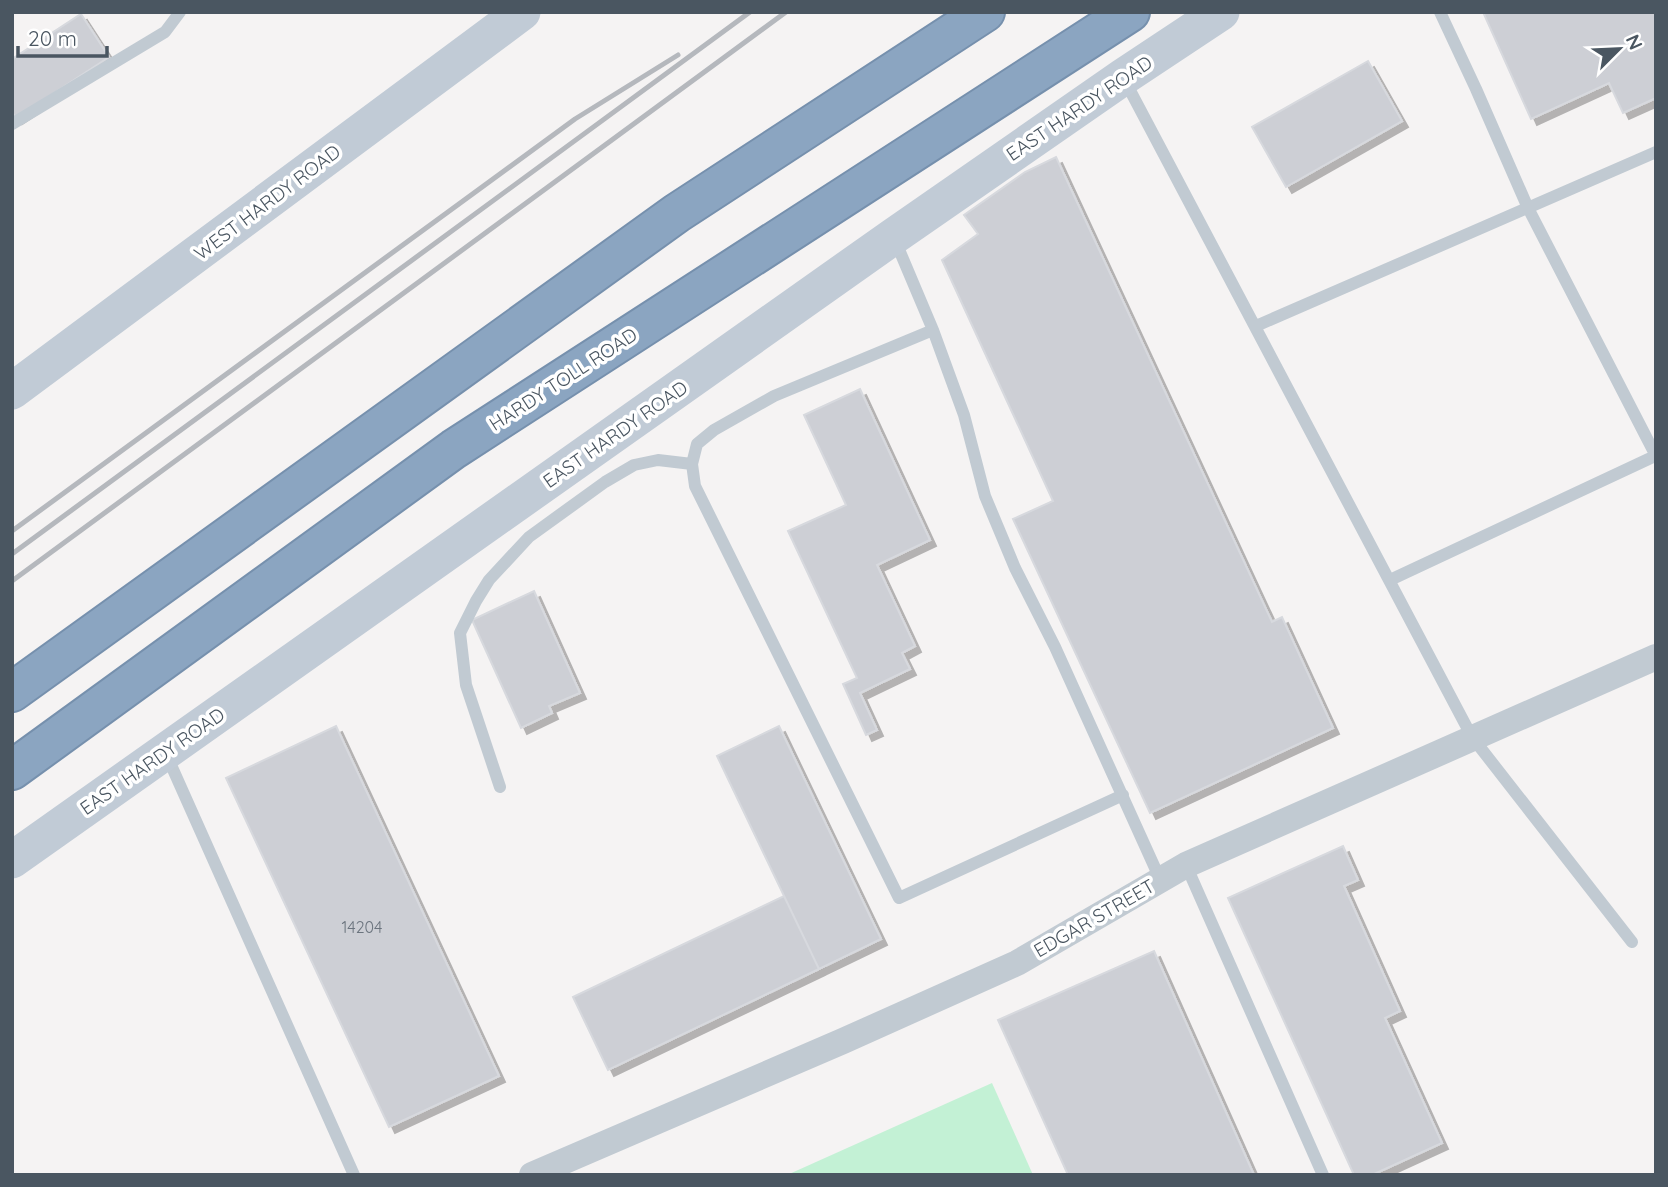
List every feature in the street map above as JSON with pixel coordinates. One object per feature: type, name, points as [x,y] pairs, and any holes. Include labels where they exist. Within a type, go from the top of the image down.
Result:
[{"type":"highway","points":[[12,692],[677,213],[985,12]]},
{"type":"highway","name":"HARDY TOLL ROAD","points":[[12,770],[454,449],[1130,12]]},
{"type":"main road","name":"WEST HARDY ROAD","points":[[12,391],[523,12]]},
{"type":"main road","name":"EAST HARDY ROAD","points":[[12,860],[894,236],[1123,77],[1222,12]]},
{"type":"street","name":"EDGAR STREET","points":[[532,1175],[843,1041],[1017,962],[1186,865],[1656,657]]},
{"type":"lane","points":[[12,124],[165,32],[180,12]]},
{"type":"lane","points":[[1390,580],[1655,456],[1528,208],[1440,12]]},
{"type":"lane","points":[[1123,77],[1472,737],[1632,942]]},
{"type":"lane","points":[[1256,326],[1656,152]]},
{"type":"lane","points":[[894,236],[964,415],[985,496],[1015,568],[1055,647],[1160,879]]},
{"type":"lane","points":[[933,330],[762,402],[714,430],[696,444],[692,464],[695,486],[899,898],[1123,794]]},
{"type":"lane","points":[[500,787],[466,685],[460,633],[476,601],[489,580],[529,537],[605,482],[634,466],[658,460],[692,464]]},
{"type":"lane","points":[[166,752],[354,1175]]},
{"type":"lane","points":[[1186,865],[1323,1175]]},
{"type":"green space","points":[[992,1083],[1033,1175],[787,1175]]},
{"type":"building","points":[[1483,12],[1656,12],[1656,98],[1623,113],[1609,83],[1531,119]]},
{"type":"building","points":[[81,14],[109,57],[16,118],[12,112],[12,59]]},
{"type":"building","points":[[1368,61],[1402,121],[1286,187],[1252,127]]},
{"type":"building","points":[[1056,157],[1272,622],[1282,617],[1333,728],[1150,813],[1013,519],[1053,501],[942,260],[978,234],[964,215],[1025,172]]},
{"type":"building","points":[[860,389],[930,540],[877,565],[915,646],[902,653],[910,669],[860,693],[877,730],[866,735],[843,684],[857,678],[788,531],[846,505],[804,415]]},
{"type":"building","points":[[534,591],[580,693],[549,706],[552,713],[521,728],[472,620]]},
{"type":"building","points":[[336,726],[499,1076],[389,1127],[226,778]]},
{"type":"building","points":[[779,726],[881,939],[819,969],[717,756]]},
{"type":"building","points":[[1343,846],[1358,880],[1344,886],[1400,1011],[1385,1018],[1442,1143],[1372,1175],[1354,1175],[1228,898]]},
{"type":"building","points":[[784,896],[819,969],[608,1070],[573,997]]},
{"type":"building","points":[[1154,951],[1254,1175],[1068,1175],[998,1020]]},
{"type":"railway","points":[[12,554],[750,12]]},
{"type":"railway","points":[[12,581],[786,12]]},
{"type":"railway","points":[[12,531],[575,119],[678,55]]}]
